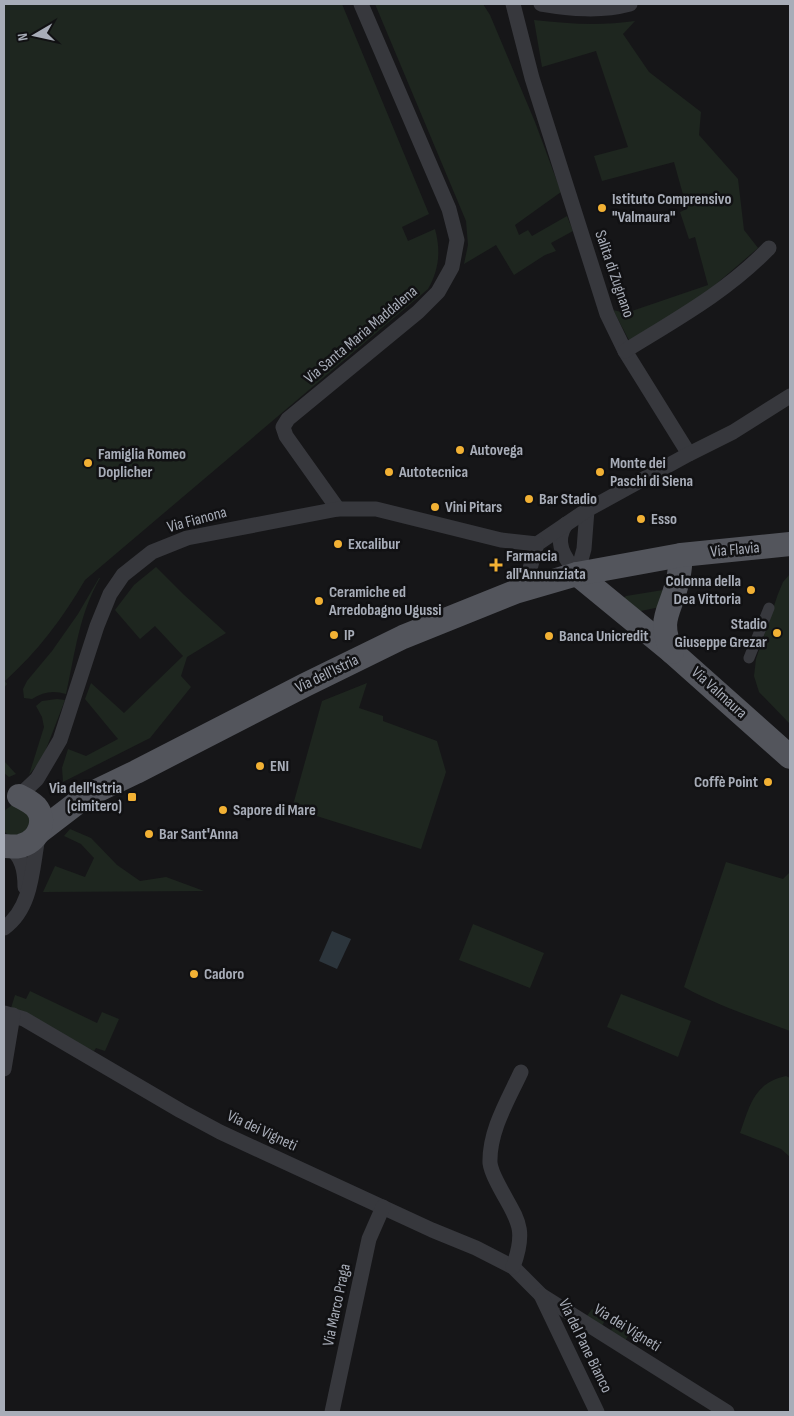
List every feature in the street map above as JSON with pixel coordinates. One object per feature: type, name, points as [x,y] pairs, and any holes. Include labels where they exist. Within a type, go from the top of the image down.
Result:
[{"type":"main road","name":"Via Flavia","points":[[577,574],[681,555],[790,544]]},
{"type":"main road","points":[[672,652],[667,640],[665,616],[678,582],[681,555]]},
{"type":"main road","name":"Via dell'Istria","points":[[5,845],[21,846],[27,844],[39,832],[86,796],[386,645],[515,592],[577,574]]},
{"type":"main road","name":"Via Valmaura","points":[[577,574],[672,652],[790,757]]},
{"type":"main road","name":"Via dell'Istria","points":[[11,798],[57,802],[86,796]]},
{"type":"main road","points":[[11,798],[37,808],[41,820],[39,832]]},
{"type":"street","name":"Via Santa Maria Maddalena","points":[[338,509],[286,436],[283,427],[288,419],[418,312],[438,292],[452,267],[457,240],[449,209],[361,4]]},
{"type":"street","name":"Salita di Zugnano","points":[[513,4],[532,78],[600,294],[625,351],[689,454]]},
{"type":"street","points":[[541,4],[582,10],[630,4]]},
{"type":"street","points":[[625,351],[714,295],[769,248]]},
{"type":"street","points":[[515,592],[529,572],[537,544],[588,510],[733,432],[790,396]]},
{"type":"street","name":"Via Fianona","points":[[11,798],[37,779],[60,740],[97,626],[110,594],[123,575],[152,552],[186,538],[338,509],[376,509],[501,540],[537,544]]},
{"type":"street","points":[[577,574],[584,549],[588,510]]},
{"type":"street","points":[[566,524],[560,537],[561,549],[577,574]]},
{"type":"street","points":[[749,658],[769,608]]},
{"type":"street","points":[[4,928],[17,914],[26,896],[34,870],[39,832]]},
{"type":"street","points":[[5,845],[16,851],[21,861],[25,873],[26,896]]},
{"type":"street","points":[[4,1069],[8,1014]]},
{"type":"street","name":"Via dei Vigneti","points":[[8,1014],[24,1019],[220,1132],[383,1208],[476,1248],[513,1267],[541,1296],[727,1412]]},
{"type":"street","points":[[513,1267],[518,1253],[519,1225],[493,1174],[490,1164],[496,1127],[521,1072]]},
{"type":"street","name":"Via Marco Praga","points":[[332,1412],[369,1240],[383,1208]]},
{"type":"street","name":"Via del Pane Bianco","points":[[541,1296],[597,1412]]},
{"type":"shaded area","points":[[4,4],[342,4],[429,214],[402,227],[408,241],[435,229],[438,260],[435,275],[428,289],[85,580],[59,621],[39,646],[5,681],[7,684],[4,688]]},
{"type":"shaded area","points":[[375,4],[483,4],[490,15],[535,122],[561,192],[515,225],[519,235],[528,230],[532,236],[567,216],[573,231],[551,243],[556,251],[545,255],[514,275],[496,245],[464,264],[468,245],[466,221]]},
{"type":"shaded area","points":[[534,20],[585,24],[635,21],[623,34],[649,72],[701,112],[699,135],[738,179],[744,230],[758,248],[708,291],[630,342],[613,310],[626,313],[708,285],[695,237],[689,239],[680,212],[687,209],[674,162],[602,181],[594,156],[628,147],[596,51],[542,67]]},
{"type":"shaded area","points":[[156,567],[226,633],[187,657],[181,676],[191,687],[150,738],[63,782],[62,768],[68,749],[86,756],[118,739],[85,699],[91,683],[124,713],[183,656],[155,626],[140,639],[115,610],[134,585]]},
{"type":"shaded area","name":"Stadio Giuseppe Grezar","points":[[790,574],[790,724],[759,692],[754,676],[756,659],[778,594],[783,582]]},
{"type":"shaded area","points":[[99,578],[82,620],[66,694],[48,692],[32,699],[24,698],[23,689],[27,681],[52,651],[78,614]]},
{"type":"shaded area","points":[[663,590],[660,607],[636,612],[624,598],[626,596]]},
{"type":"shaded area","points":[[367,683],[359,708],[383,716],[383,721],[437,741],[446,772],[421,849],[282,805],[293,805],[322,701]]},
{"type":"shaded area","points":[[65,700],[43,757],[29,775],[44,727],[42,717],[36,706],[42,701]]},
{"type":"shaded area","points":[[4,761],[16,774],[9,777],[4,773]]},
{"type":"shaded area","points":[[12,805],[17,805],[32,818],[23,836],[8,835],[4,831],[4,811]]},
{"type":"shaded area","points":[[70,829],[91,838],[117,865],[140,881],[166,877],[204,891],[43,892],[55,866],[85,877],[94,858],[81,844],[64,836]]},
{"type":"shaded area","points":[[726,862],[783,879],[790,872],[790,1031],[723,1006],[684,987]]},
{"type":"shaded area","points":[[473,924],[544,953],[530,988],[459,960]]},
{"type":"shaded area","points":[[332,931],[351,939],[337,969],[319,961]]},
{"type":"shaded area","points":[[30,991],[97,1023],[102,1012],[119,1019],[105,1051],[96,1048],[94,1051],[72,1041],[11,1008],[15,995],[26,999]]},
{"type":"shaded area","points":[[621,994],[691,1021],[678,1057],[607,1027]]},
{"type":"shaded area","points":[[786,1076],[790,1078],[790,1157],[781,1149],[740,1133],[751,1105],[760,1090],[775,1079]]},
{"type":"shaded area","points":[[592,1309],[606,1318],[602,1326],[587,1316]]},
{"type":"shaded area","points":[[615,1324],[630,1333],[625,1341],[610,1332]]},
{"type":"place","name":"Istituto Comprensivo \"Valmaura\"","points":[[602,208]]},
{"type":"place","name":"Autovega","points":[[460,450]]},
{"type":"place","name":"Famiglia Romeo Doplicher","points":[[88,463]]},
{"type":"place","name":"Autotecnica","points":[[389,472]]},
{"type":"place","name":"Monte dei Paschi di Siena","points":[[600,472]]},
{"type":"place","name":"Bar Stadio","points":[[529,499]]},
{"type":"place","name":"Vini Pitars","points":[[435,507]]},
{"type":"place","name":"Esso","points":[[641,519]]},
{"type":"place","name":"Excalibur","points":[[338,544]]},
{"type":"place","name":"Farmacia all'Annunziata","points":[[496,565]]},
{"type":"place","name":"Colonna della Dea Vittoria","points":[[751,590]]},
{"type":"place","name":"Ceramiche ed Arredobagno Ugussi","points":[[319,601]]},
{"type":"place","name":"Stadio Giuseppe Grezar","points":[[777,633]]},
{"type":"place","name":"IP","points":[[334,635]]},
{"type":"place","name":"Banca Unicredit","points":[[549,636]]},
{"type":"place","name":"ENI","points":[[260,766]]},
{"type":"place","name":"Coffè Point","points":[[768,782]]},
{"type":"place","name":"Via dell'Istria (cimitero)","points":[[132,797]]},
{"type":"place","name":"Sapore di Mare","points":[[223,810]]},
{"type":"place","name":"Bar Sant'Anna","points":[[149,834]]},
{"type":"place","name":"Cadoro","points":[[194,974]]}]
